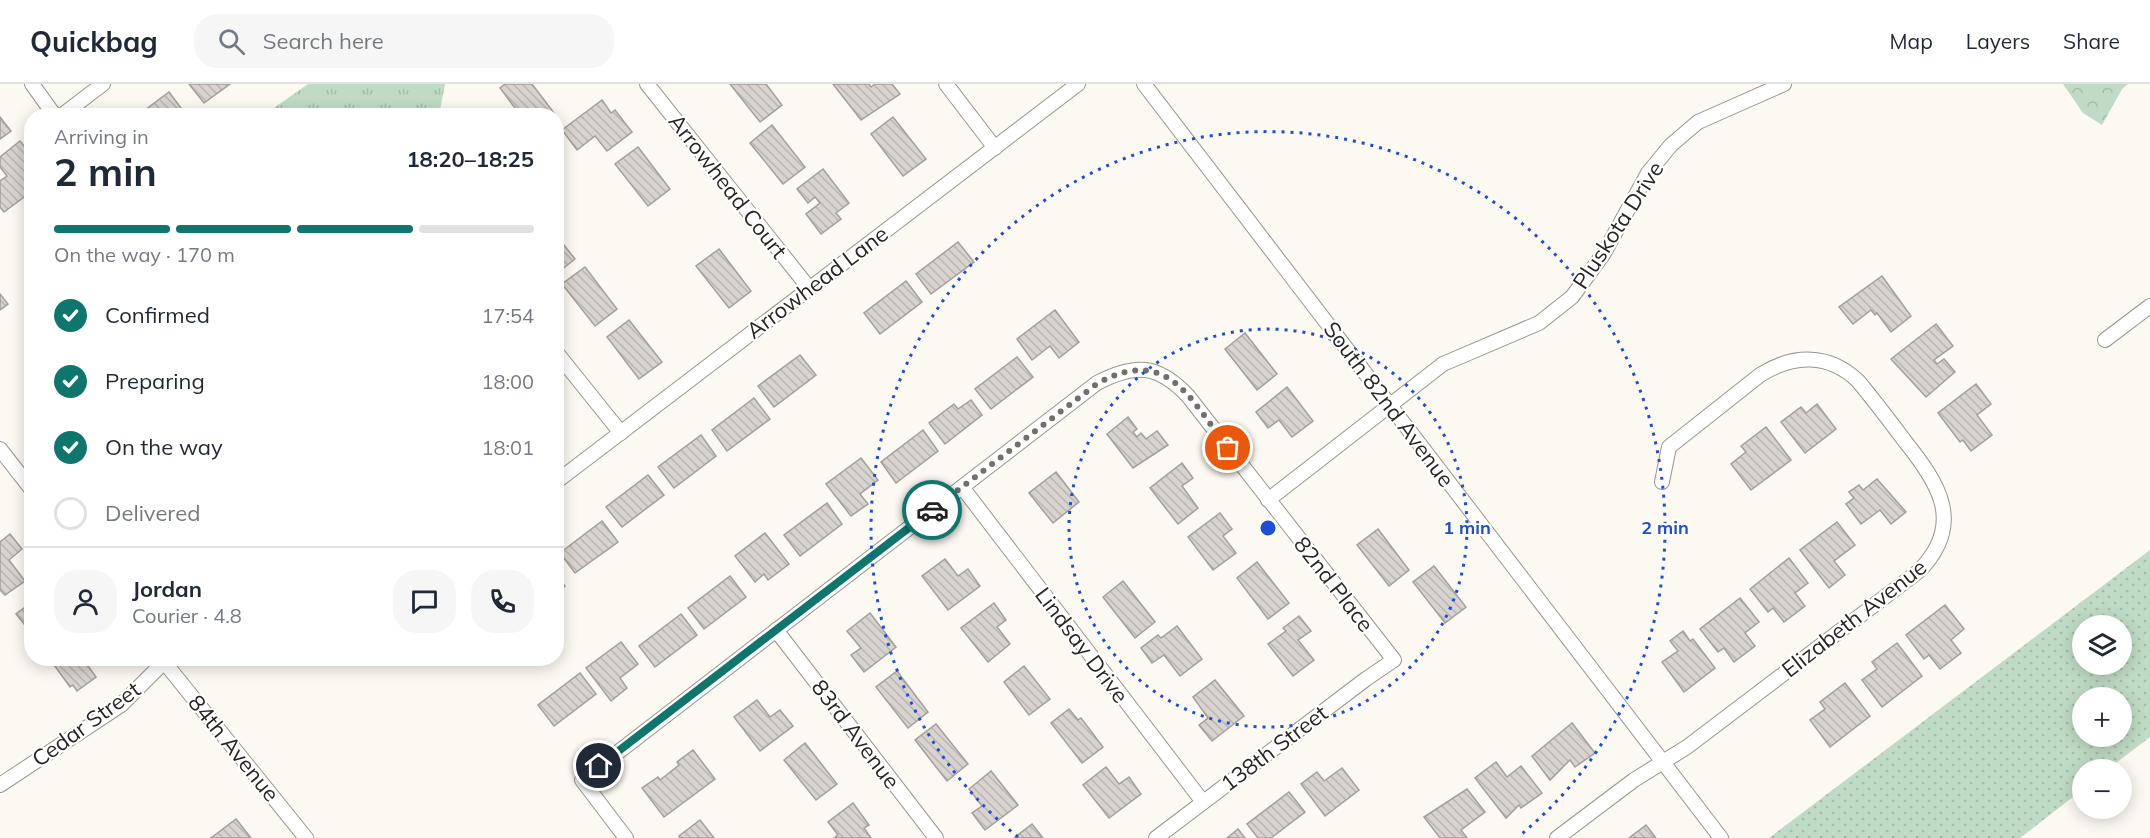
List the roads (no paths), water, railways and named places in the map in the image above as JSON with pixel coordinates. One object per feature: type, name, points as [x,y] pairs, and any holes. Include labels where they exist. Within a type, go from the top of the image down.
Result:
[{"type":"street","points":[[32,84],[49,108]]},
{"type":"street","points":[[72,108],[103,84]]},
{"type":"street","name":"Arrowhead Court","points":[[647,84],[809,288]]},
{"type":"street","points":[[946,84],[995,147]]},
{"type":"street","name":"Arrowhead Lane","points":[[564,476],[1078,84]]},
{"type":"street","name":"South 82nd Avenue","points":[[1144,84],[1721,838]]},
{"type":"street","name":"Pluskota Drive","points":[[1268,500],[1443,364],[1539,323],[1572,297],[1604,253],[1648,173],[1671,145],[1698,122],[1784,84]]},
{"type":"street","points":[[2105,340],[2150,306]]},
{"type":"street","name":"Elizabeth Avenue","points":[[1557,838],[1662,762],[1687,747],[1918,571],[1935,550],[1941,536],[1944,512],[1938,487],[1929,472],[1858,381],[1838,366],[1823,361],[1794,359],[1776,365],[1760,375],[1669,447],[1662,482]]},
{"type":"street","points":[[564,362],[621,433]]},
{"type":"street","name":"82nd Place","points":[[962,487],[1098,383],[1129,370],[1158,372],[1169,378],[1188,396],[1394,660]]},
{"type":"street","points":[[0,448],[24,480]]},
{"type":"street","points":[[626,838],[582,780],[962,487]]},
{"type":"street","name":"Lindsay Drive","points":[[962,487],[1203,802]]},
{"type":"street","name":"83rd Avenue","points":[[776,630],[936,838]]},
{"type":"street","name":"138th Street","points":[[1156,838],[1394,660]]},
{"type":"street","name":"Cedar Street","points":[[0,785],[121,705],[159,666]]},
{"type":"street","name":"84th Avenue","points":[[170,666],[306,838]]}]
